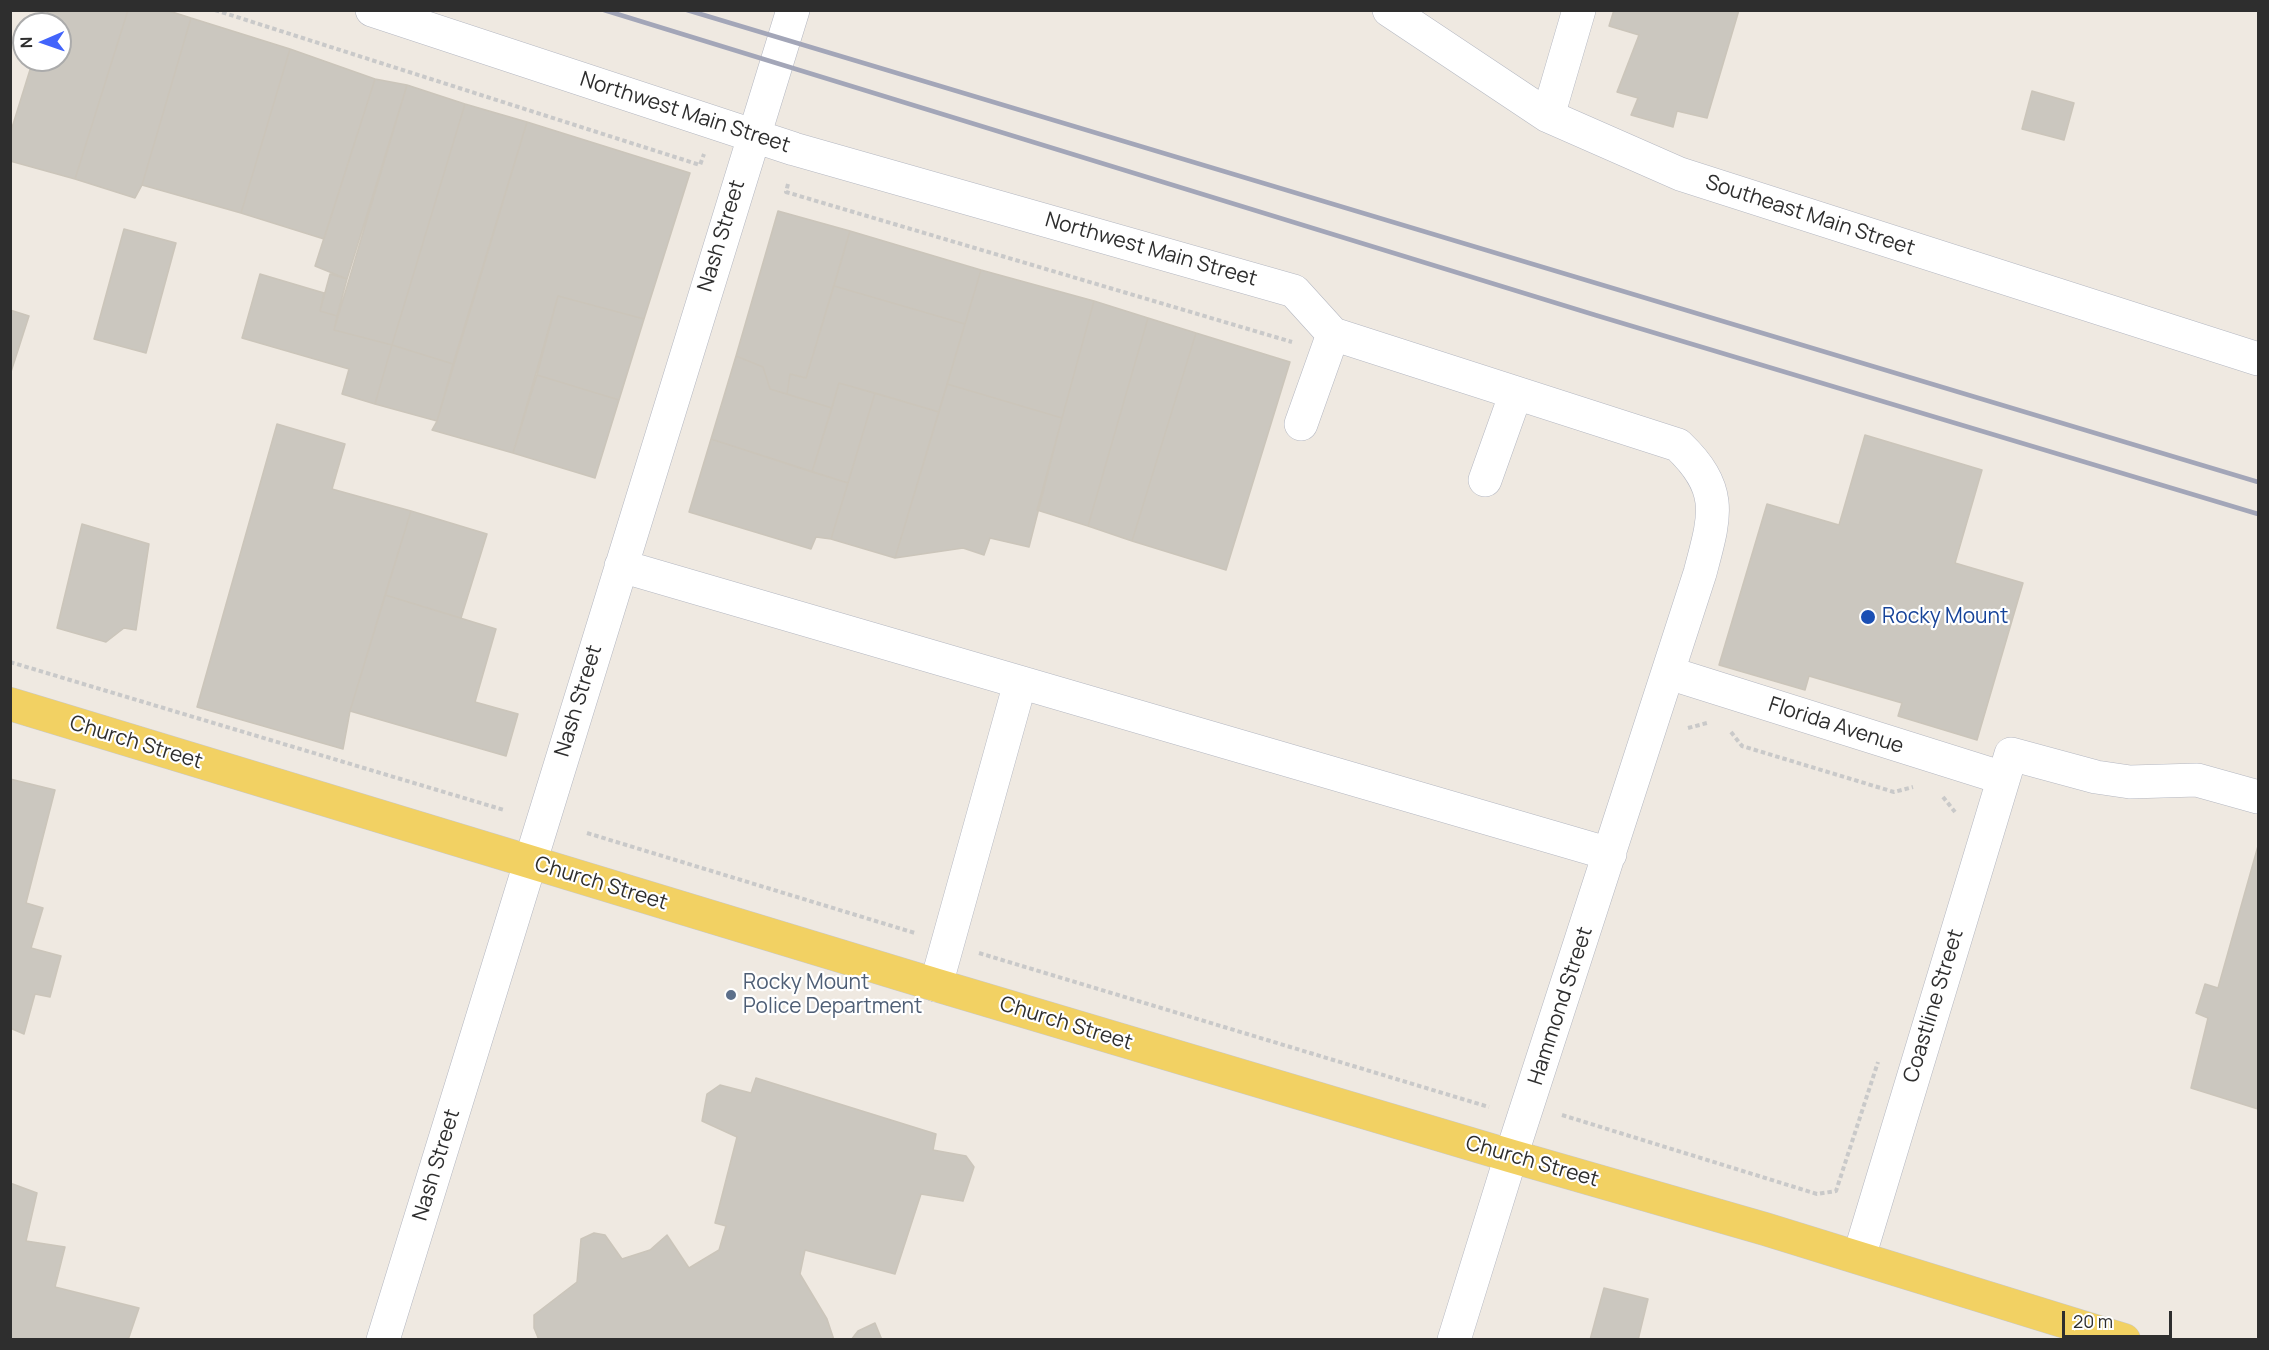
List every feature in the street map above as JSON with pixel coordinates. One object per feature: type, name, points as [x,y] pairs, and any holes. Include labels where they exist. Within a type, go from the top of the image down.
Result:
[{"type":"main road","name":"Church Street","points":[[10,704],[936,985],[1859,1257],[2124,1340]]},
{"type":"street","name":"Northwest Main Street","points":[[372,10],[806,153],[1294,291],[1333,334],[1678,445],[1698,464],[1715,507],[1700,573],[1669,673]]},
{"type":"street","name":"Nash Street","points":[[383,1340],[793,10]]},
{"type":"street","name":"Southeast Main Street","points":[[1389,10],[1548,116],[1680,174],[2259,359]]},
{"type":"street","points":[[1548,116],[1579,10]]},
{"type":"street","points":[[1301,424],[1333,334]]},
{"type":"street","points":[[1485,480],[1516,393]]},
{"type":"street","points":[[621,566],[1610,854]]},
{"type":"street","name":"Florida Avenue","points":[[1669,673],[2007,766],[2130,782],[2197,780],[2259,797]]},
{"type":"street","name":"Hammond Street","points":[[1454,1340],[1510,1156],[1669,673]]},
{"type":"street","points":[[936,985],[1020,683]]},
{"type":"street","name":"Coastline Street","points":[[1859,1257],[2007,766]]},
{"type":"path","points":[[215,10],[700,165],[705,148]]},
{"type":"path","points":[[788,182],[786,192],[1301,344]]},
{"type":"path","points":[[10,662],[504,810]]},
{"type":"path","points":[[1685,728],[1707,723],[1716,726]]},
{"type":"path","points":[[1724,729],[1732,732],[1742,746],[1894,792],[1923,784]]},
{"type":"path","points":[[1933,790],[1944,797],[1955,811],[1954,819]]},
{"type":"path","points":[[587,833],[1492,1108]]},
{"type":"path","points":[[1561,1114],[1817,1194],[1827,1194],[1836,1191],[1880,1058]]},
{"type":"path","points":[[1556,1120],[1565,1103]]},
{"type":"building","points":[[48,10],[128,10],[75,179],[10,161],[10,134],[29,72],[72,72],[72,12],[47,12]]},
{"type":"building","points":[[128,10],[166,10],[191,18],[142,185],[135,198],[75,179]]},
{"type":"building","points":[[1614,10],[1739,10],[1707,118],[1677,111],[1673,127],[1631,115],[1638,98],[1617,92],[1639,35],[1609,26]]},
{"type":"building","points":[[191,18],[290,49],[241,213],[142,185]]},
{"type":"building","points":[[290,49],[375,79],[324,239],[241,213]]},
{"type":"building","points":[[375,79],[407,85],[347,279],[315,266]]},
{"type":"building","points":[[407,85],[465,104],[392,345],[334,330]]},
{"type":"building","points":[[2032,91],[2074,103],[2064,140],[2022,129]]},
{"type":"building","points":[[465,104],[527,122],[453,364],[392,345]]},
{"type":"building","points":[[527,122],[690,173],[644,319],[558,296],[513,453],[432,430],[437,421]]},
{"type":"building","points":[[778,211],[850,231],[806,378],[790,374],[787,394],[770,389],[763,367],[736,356]]},
{"type":"building","points":[[124,229],[176,243],[146,353],[94,339]]},
{"type":"building","points":[[850,231],[981,270],[965,324],[834,286]]},
{"type":"building","points":[[981,270],[1094,301],[1062,418],[947,384]]},
{"type":"building","points":[[260,274],[324,293],[320,311],[337,316],[334,330],[392,345],[375,404],[342,394],[349,369],[242,338]]},
{"type":"building","points":[[330,274],[347,279],[337,316],[320,311]]},
{"type":"building","points":[[834,286],[965,324],[939,412],[839,383],[832,408],[787,394],[790,374],[806,378]]},
{"type":"building","points":[[558,296],[644,319],[619,400],[537,375]]},
{"type":"building","points":[[1094,301],[1148,318],[1088,526],[1037,510]]},
{"type":"building","points":[[10,310],[29,316],[10,375]]},
{"type":"building","points":[[1148,318],[1196,333],[1132,541],[1088,526]]},
{"type":"building","points":[[1196,333],[1290,362],[1226,570],[1132,541]]},
{"type":"building","points":[[392,345],[453,364],[437,421],[375,404]]},
{"type":"building","points":[[736,356],[763,367],[770,389],[832,408],[812,472],[711,439]]},
{"type":"building","points":[[537,375],[619,400],[595,478],[513,453]]},
{"type":"building","points":[[839,383],[875,393],[848,483],[812,472]]},
{"type":"building","points":[[947,384],[1062,418],[1029,547],[990,538],[984,555],[963,548],[895,558]]},
{"type":"building","points":[[875,393],[939,412],[895,558],[831,539]]},
{"type":"building","points":[[277,424],[345,444],[332,489],[411,511],[350,711],[343,749],[197,707]]},
{"type":"building","points":[[1865,435],[1982,470],[1955,563],[2023,583],[1977,740],[1898,716],[1902,703],[1809,676],[1805,690],[1719,665],[1767,504],[1839,525]]},
{"type":"building","points":[[711,439],[848,483],[831,539],[816,537],[811,549],[689,512]]},
{"type":"building","points":[[411,511],[487,534],[461,618],[385,595]]},
{"type":"building","points":[[82,524],[149,544],[136,630],[124,628],[106,642],[57,628]]},
{"type":"building","points":[[385,595],[496,629],[475,702],[518,714],[506,756],[350,711]]},
{"type":"building","points":[[10,779],[55,790],[26,903],[43,908],[31,948],[61,956],[50,997],[35,994],[24,1034],[10,1028]]},
{"type":"building","points":[[2258,846],[2258,1109],[2191,1088],[2208,1018],[2196,1013],[2205,984],[2218,988]]},
{"type":"building","points":[[756,1078],[936,1134],[933,1150],[966,1156],[974,1167],[963,1201],[921,1194],[895,1274],[805,1250],[800,1274],[827,1319],[834,1340],[539,1340],[534,1328],[534,1315],[577,1282],[581,1239],[594,1233],[605,1235],[622,1259],[650,1250],[667,1235],[689,1268],[719,1250],[726,1226],[715,1223],[737,1137],[702,1121],[707,1094],[720,1085],[751,1093]]},
{"type":"building","points":[[10,1183],[37,1193],[26,1241],[65,1247],[55,1287],[139,1308],[128,1340],[10,1340]]},
{"type":"building","points":[[1604,1288],[1648,1299],[1638,1340],[1590,1340]]},
{"type":"building","points":[[875,1323],[882,1340],[851,1340],[858,1331]]},
{"type":"railway","points":[[604,10],[1595,315],[2258,514]]},
{"type":"railway","points":[[687,10],[2258,482]]},
{"type":"place","name":"Rocky Mount","points":[[1868,617]]},
{"type":"place","name":"Rocky Mount Police Department","points":[[731,995]]}]
